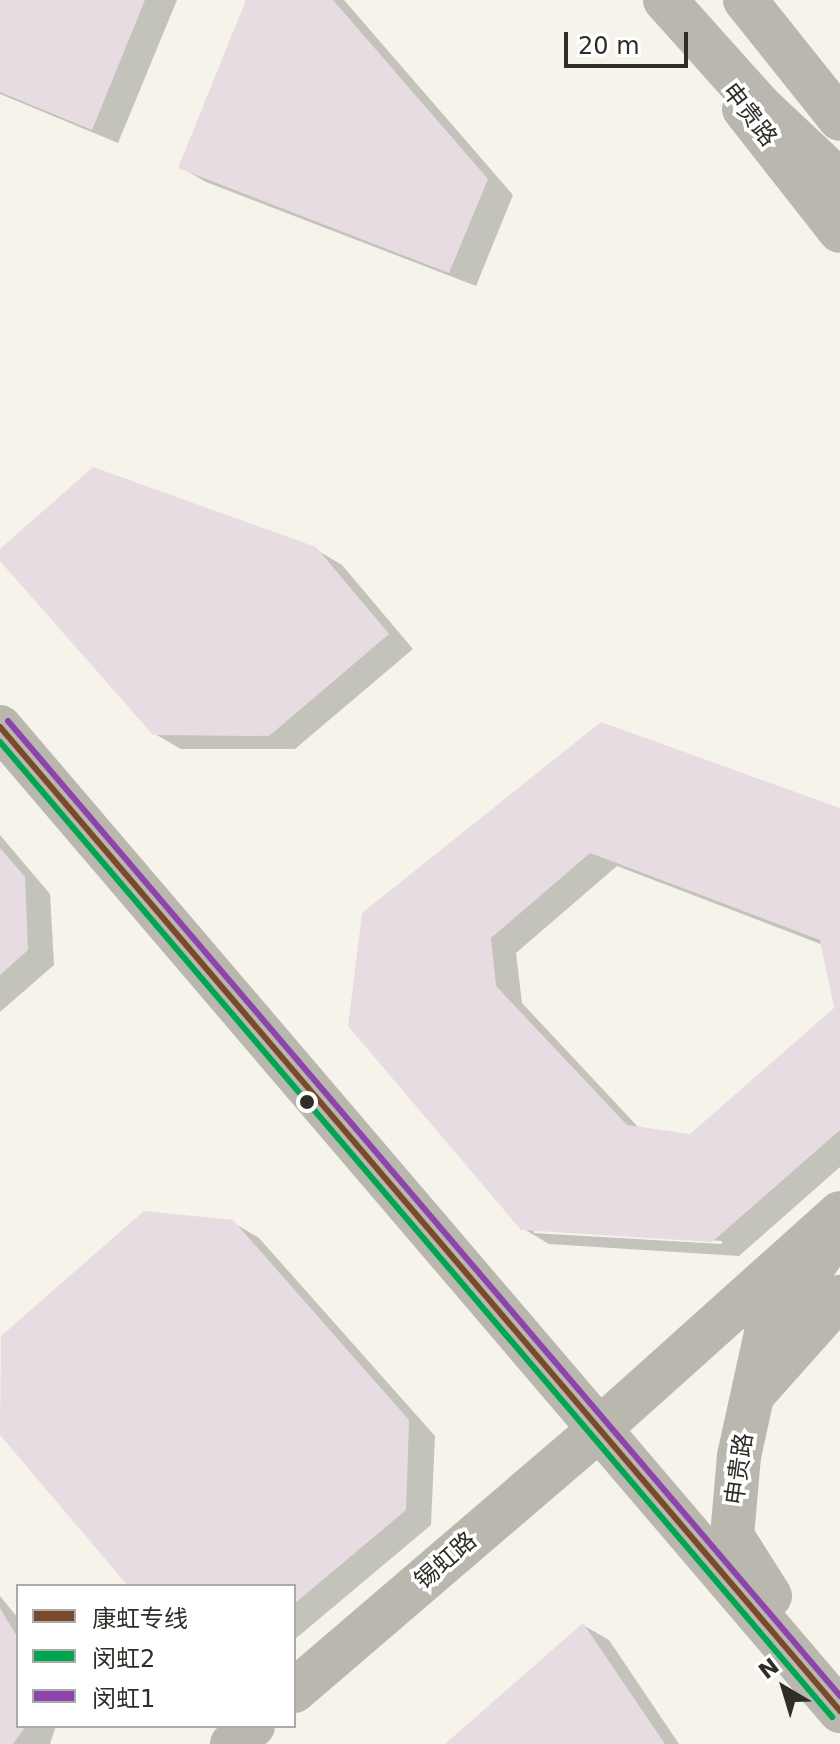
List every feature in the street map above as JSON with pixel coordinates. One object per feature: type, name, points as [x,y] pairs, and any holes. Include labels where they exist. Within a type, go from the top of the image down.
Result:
[{"type":"main road","name":"申贵路","points":[[659,0],[840,231]]},
{"type":"main road","points":[[665,0],[760,106],[840,181]]},
{"type":"main road","points":[[736,0],[840,104]]},
{"type":"main road","points":[[745,0],[840,119]]},
{"type":"main road","points":[[0,727],[597,1431],[840,1711]]},
{"type":"main road","points":[[597,1431],[840,1213]]},
{"type":"main road","name":"申贵路","points":[[840,1229],[766,1333],[739,1456],[732,1536],[840,1704]]},
{"type":"main road","points":[[752,1395],[840,1297]]},
{"type":"main road","name":"锡虹路","points":[[296,1689],[597,1431]]},
{"type":"main road","points":[[232,1744],[251,1728]]},
{"type":"building","points":[[0,0],[145,0],[92,130],[0,92]]},
{"type":"building","points":[[246,0],[333,0],[488,179],[449,273],[178,168]]},
{"type":"building","points":[[93,467],[316,547],[389,634],[269,736],[153,735],[0,561],[0,549]]},
{"type":"building","points":[[601,722],[840,808],[840,1130],[712,1242],[521,1230],[348,1026],[362,913]],"holes":[[[590,853],[820,940],[834,1008],[690,1134],[627,1125],[496,986],[491,938]]]},
{"type":"building","points":[[0,848],[25,877],[28,950],[0,975]]},
{"type":"building","points":[[144,1211],[233,1220],[409,1420],[406,1510],[296,1602],[296,1584],[126,1584],[0,1435],[1,1336]]},
{"type":"building","points":[[0,1608],[16,1635],[16,1728],[25,1728],[13,1744],[0,1744]]},
{"type":"building","points":[[583,1623],[665,1744],[445,1744]]},
{"type":"transit line","name":"闵虹1","points":[[8,721],[840,1696]]},
{"type":"transit line","name":"康虹专线","points":[[0,727],[840,1711]]},
{"type":"transit line","name":"闵虹2","points":[[0,742],[832,1717]]}]
